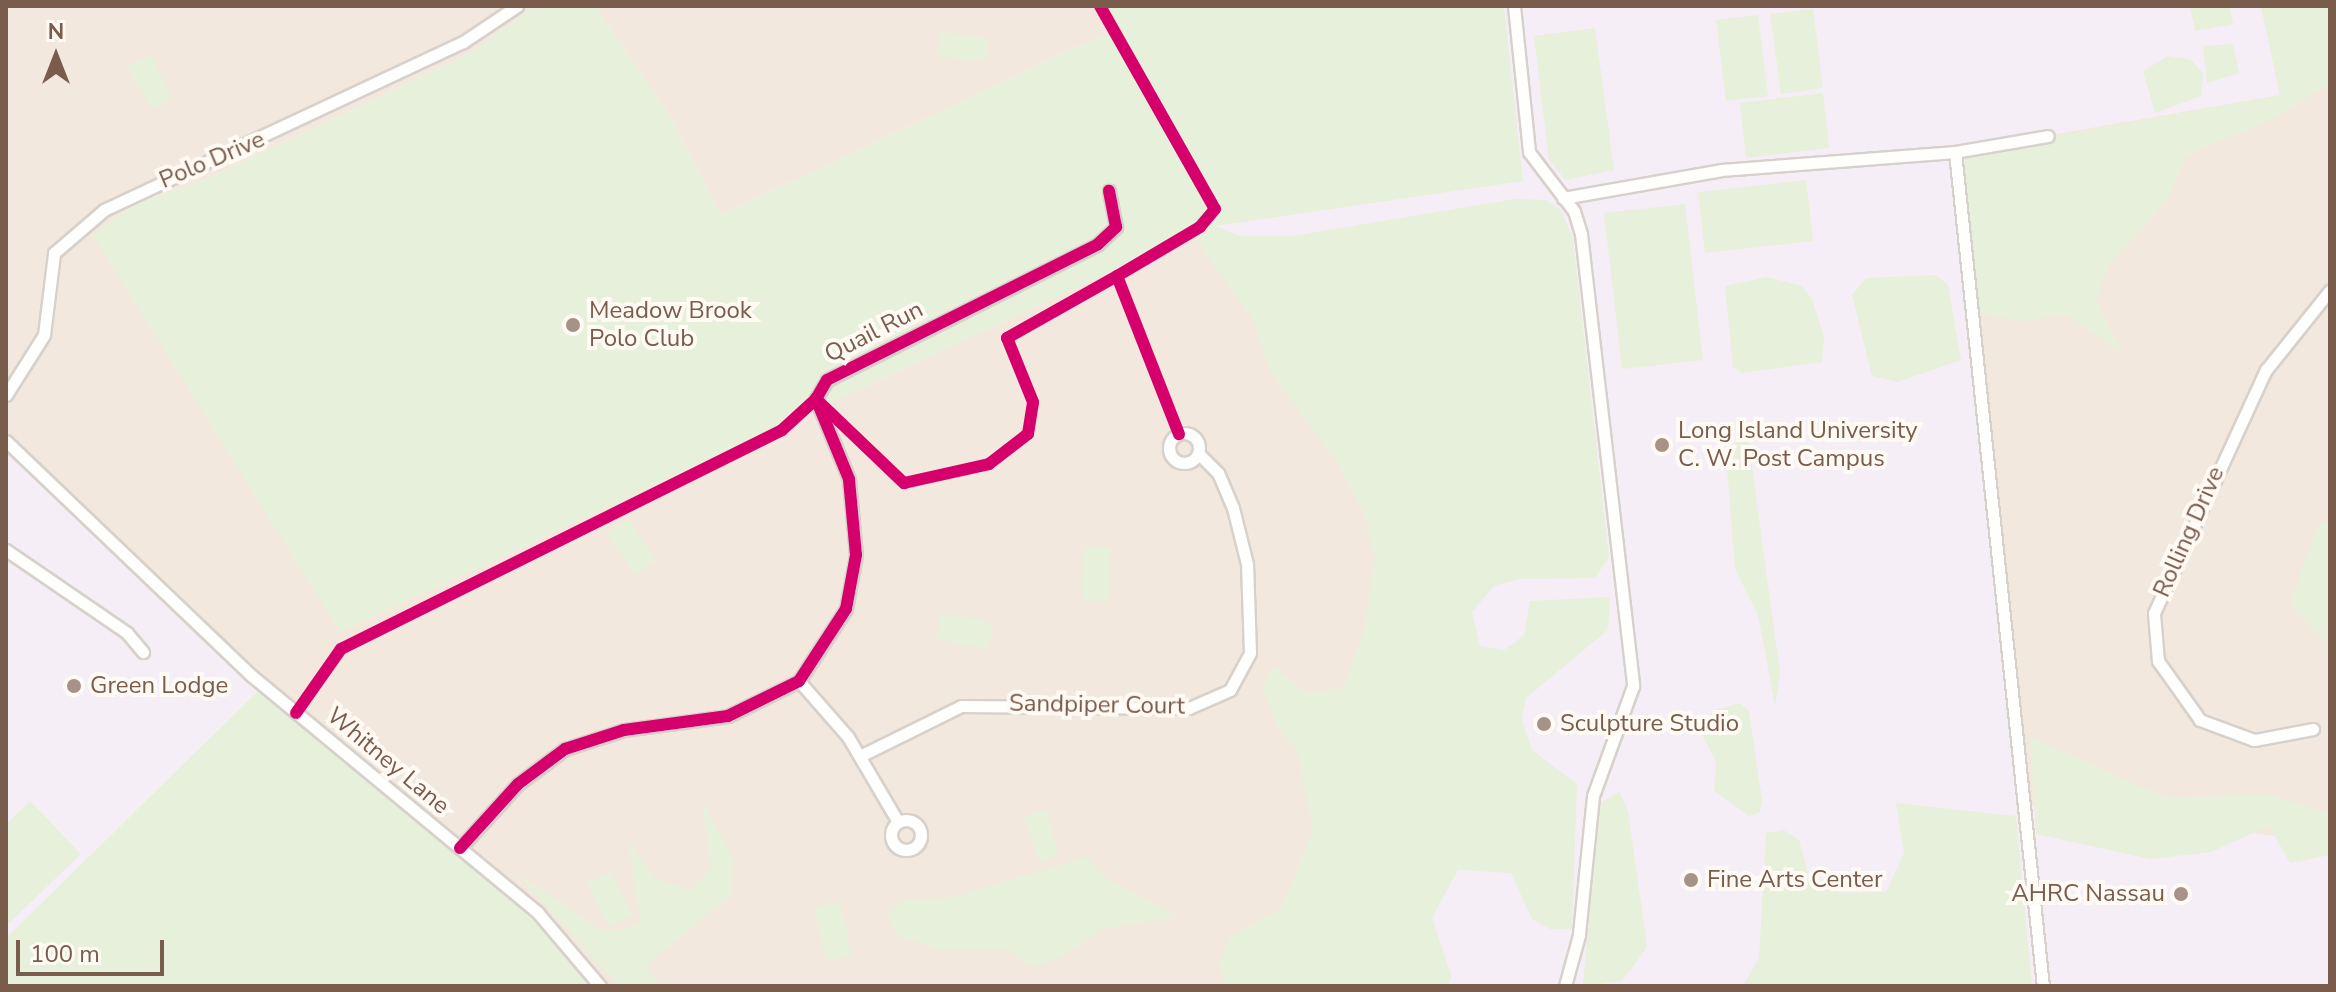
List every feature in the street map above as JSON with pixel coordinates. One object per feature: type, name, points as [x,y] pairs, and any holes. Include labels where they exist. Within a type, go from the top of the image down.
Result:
[{"type":"street","name":"Polo Drive","points":[[6,395],[44,335],[54,253],[104,210],[463,42],[517,6]]},
{"type":"street","points":[[1514,6],[1529,152],[1563,198],[1581,234],[1633,686],[1593,796],[1579,935],[1565,986]]},
{"type":"street","points":[[1563,198],[1721,170],[1955,152],[2048,136]]},
{"type":"street","points":[[1955,152],[2043,986]]},
{"type":"street","name":"Quail Run","points":[[799,681],[846,609],[856,555],[849,479],[816,399],[827,380],[1098,244],[1116,227],[1109,191]]},
{"type":"street","name":"Rolling Drive","points":[[2313,729],[2254,740],[2200,720],[2175,694],[2158,661],[2154,613],[2266,370],[2330,290]]},
{"type":"street","name":"Whitney Lane","points":[[6,441],[252,676],[538,913],[600,986]]},
{"type":"street","name":"Sandpiper Court","points":[[860,756],[961,706],[1189,708],[1230,690],[1250,653],[1247,564],[1228,496],[1199,454]]},
{"type":"street","points":[[6,550],[127,633],[143,652]]},
{"type":"street","points":[[460,848],[518,784],[565,749],[624,730],[728,716],[799,681],[860,756],[898,822]]},
{"type":"shaded area","points":[[6,6],[534,6],[473,52],[207,179],[139,202],[340,632],[1206,227],[1412,556],[1277,986],[607,986],[460,848],[251,676],[6,441]]},
{"type":"shaded area","points":[[595,6],[1094,6],[1109,32],[721,215],[669,115]]},
{"type":"shaded area","name":"Long Island University C. W. Post Campus","points":[[1094,6],[2261,6],[2280,95],[1948,153],[2022,805],[2330,843],[2330,986],[1277,986],[1412,556],[1206,227]]},
{"type":"shaded area","points":[[1925,6],[2330,6],[2330,843],[2022,805]]},
{"type":"shaded area","points":[[6,441],[263,686],[6,938]]},
{"type":"green space","points":[[534,6],[595,6],[669,115],[721,215],[1109,32],[1097,6],[1504,6],[1523,181],[1215,226],[1241,236],[1292,236],[1515,199],[1546,200],[1561,210],[1573,238],[1609,557],[1595,578],[1518,579],[1494,586],[1472,612],[1480,646],[1504,650],[1524,635],[1530,601],[1610,597],[1608,630],[1526,698],[1522,720],[1532,750],[1577,784],[1572,929],[1550,929],[1532,919],[1511,873],[1458,870],[1432,918],[1452,978],[1447,986],[1225,986],[1219,962],[1231,937],[1282,907],[1313,830],[1297,749],[1277,726],[1262,688],[1274,666],[1305,693],[1344,688],[1364,631],[1375,558],[1365,515],[1338,463],[1269,370],[1254,321],[1192,234],[340,632],[92,234],[139,202],[207,179],[473,52]]},
{"type":"green space","points":[[2190,6],[2230,6],[2233,24],[2195,31]]},
{"type":"green space","points":[[2261,6],[2330,6],[2330,83],[2273,119],[2186,155],[2170,196],[2108,266],[2096,299],[2121,352],[2065,314],[2023,322],[1977,312],[1957,154],[2280,95]]},
{"type":"green space","points":[[1813,9],[1823,88],[1781,94],[1770,14]]},
{"type":"green space","points":[[1758,15],[1768,96],[1726,101],[1716,20]]},
{"type":"green space","points":[[1595,28],[1614,170],[1565,180],[1549,159],[1534,36]]},
{"type":"green space","points":[[941,32],[987,38],[988,61],[937,57]]},
{"type":"green space","points":[[2233,44],[2239,73],[2207,83],[2203,46]]},
{"type":"green space","points":[[151,55],[172,97],[152,109],[127,67]]},
{"type":"green space","points":[[2168,56],[2191,60],[2203,73],[2201,96],[2155,113],[2143,71]]},
{"type":"green space","points":[[1823,93],[1829,148],[1746,158],[1740,103]]},
{"type":"green space","points":[[1806,180],[1813,241],[1705,253],[1698,192]]},
{"type":"green space","points":[[1685,204],[1703,360],[1622,369],[1604,213]]},
{"type":"green space","points":[[1936,275],[1948,285],[1961,360],[1897,382],[1872,376],[1852,295],[1866,278]]},
{"type":"green space","points":[[1767,277],[1802,286],[1812,299],[1824,337],[1822,362],[1742,373],[1733,367],[1725,286]]},
{"type":"green space","points":[[1747,430],[1780,673],[1775,706],[1758,615],[1735,569],[1726,455]]},
{"type":"green space","points":[[628,518],[656,560],[635,575],[607,533]]},
{"type":"green space","points":[[2320,522],[2330,525],[2330,647],[2290,602]]},
{"type":"green space","points":[[1083,547],[1110,548],[1109,601],[1082,600]]},
{"type":"green space","points":[[941,613],[993,623],[988,649],[936,639]]},
{"type":"green space","points":[[263,686],[538,913],[600,986],[6,986],[6,938]]},
{"type":"green space","points":[[1740,703],[1749,711],[1762,800],[1760,812],[1749,816],[1714,791],[1716,762],[1699,729],[1714,710]]},
{"type":"green space","points":[[2030,737],[2167,798],[2270,795],[2330,814],[2330,855],[2290,863],[2269,826],[2211,852],[2150,859],[2036,834]]},
{"type":"green space","points":[[1619,792],[1628,810],[1647,947],[1622,981],[1583,986],[1598,804]]},
{"type":"green space","points":[[30,801],[81,854],[6,926],[6,824]]},
{"type":"green space","points":[[702,801],[734,859],[731,894],[646,966],[661,986],[619,986],[513,870],[599,929],[624,930],[640,921],[628,840],[655,878],[691,890],[711,868]]},
{"type":"green space","points":[[1896,803],[2016,816],[2032,986],[1743,986],[1759,958],[1766,833],[1784,830],[1799,840],[1808,874],[1841,893],[1886,892],[1904,853]]},
{"type":"green space","points":[[1047,810],[1058,855],[1040,863],[1024,816]]},
{"type":"green space","points":[[1088,857],[1106,878],[1177,917],[1102,929],[1061,958],[1032,966],[1007,950],[942,950],[897,936],[887,915],[902,900],[953,897]]},
{"type":"green space","points":[[611,872],[633,915],[609,927],[587,883]]},
{"type":"green space","points":[[840,902],[852,956],[826,961],[814,908]]},
{"type":"cycle path","points":[[1100,6],[1215,209],[1200,227],[1117,276]]},
{"type":"cycle path","points":[[460,848],[518,784],[565,749],[624,730],[728,716],[799,681],[846,609],[856,555],[849,479],[816,399],[827,380],[1098,244],[1116,227],[1109,191]]},
{"type":"cycle path","points":[[296,713],[341,649],[782,430],[816,399],[904,483],[989,464],[1028,434],[1033,402],[1007,338],[1117,276],[1179,434]]},
{"type":"place","name":"Meadow Brook Polo Club","points":[[573,325]]},
{"type":"place","name":"Long Island University C. W. Post Campus","points":[[1662,445]]},
{"type":"place","name":"Green Lodge","points":[[74,686]]},
{"type":"place","name":"Sculpture Studio","points":[[1544,724]]},
{"type":"place","name":"Fine Arts Center","points":[[1691,880]]},
{"type":"place","name":"AHRC Nassau","points":[[2181,894]]}]
